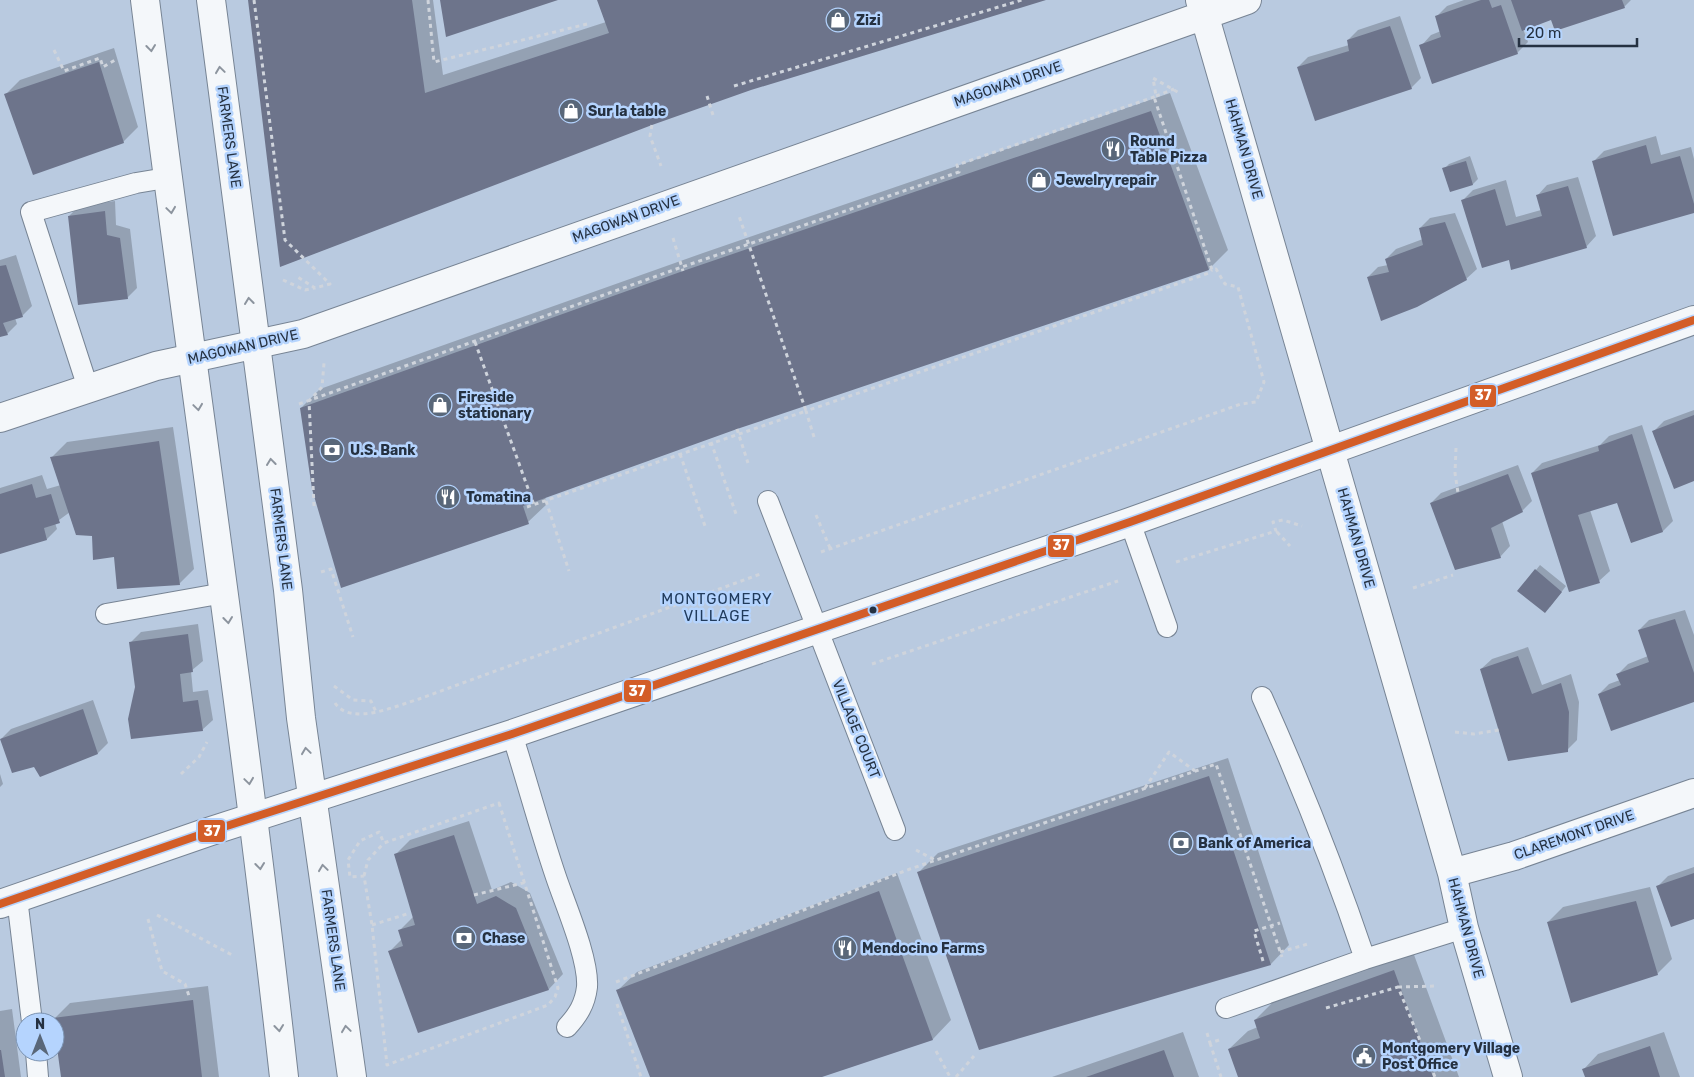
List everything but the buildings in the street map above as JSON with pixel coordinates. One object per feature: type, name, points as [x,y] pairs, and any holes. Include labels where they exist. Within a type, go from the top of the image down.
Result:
[{"type":"street","points":[[145,0],[166,178],[254,818],[284,1077]]},
{"type":"street","name":"FARMERS LANE","points":[[211,0],[313,799],[352,1077]]},
{"type":"street","name":"MAGOWAN DRIVE","points":[[0,418],[156,366],[255,346],[312,331],[1202,7],[1247,0]]},
{"type":"street","name":"HAHMAN DRIVE","points":[[1202,7],[1452,874],[1464,928],[1508,1077]]},
{"type":"street","points":[[8,901],[208,832],[512,734],[1130,522],[1694,320]]},
{"type":"street","name":"CLAREMONT DRIVE","points":[[1452,874],[1514,856],[1694,793]]},
{"type":"lane","points":[[88,388],[31,212],[136,183],[166,178]]},
{"type":"lane","name":"VILLAGE COURT","points":[[768,501],[894,830]]},
{"type":"lane","points":[[1130,522],[1167,627]]},
{"type":"lane","points":[[106,614],[224,593]]},
{"type":"lane","points":[[1262,696],[1346,903],[1365,959]]},
{"type":"lane","points":[[512,734],[555,874],[576,933],[586,976],[587,986],[580,1012],[567,1028]]},
{"type":"lane","points":[[8,901],[30,1012]]},
{"type":"lane","points":[[1226,1008],[1365,959],[1464,928]]},
{"type":"lane","points":[[37,1062],[38,1077]]},
{"type":"path","points":[[254,0],[285,240],[330,284],[305,290],[285,283],[278,274]]},
{"type":"path","points":[[428,0],[434,62],[587,24]]},
{"type":"path","points":[[734,86],[1022,0]]},
{"type":"path","points":[[54,50],[64,71],[100,58],[104,67],[125,56]]},
{"type":"path","points":[[1181,94],[1153,78],[1155,96],[1212,270]]},
{"type":"path","points":[[309,401],[960,172],[957,165],[1174,89]]},
{"type":"path","points":[[707,96],[713,115]]},
{"type":"path","points":[[652,125],[650,136],[661,166]]},
{"type":"path","points":[[738,212],[814,437]]},
{"type":"path","points":[[673,238],[683,269]]},
{"type":"path","points":[[334,698],[335,705],[342,710],[368,714],[419,699],[830,548],[1241,404],[1256,402],[1264,382],[1238,287],[1225,284],[1216,269],[1210,273],[1021,335],[806,411],[737,431],[680,454],[527,507]]},
{"type":"path","points":[[296,287],[296,276],[315,288]]},
{"type":"path","points":[[474,342],[534,504]]},
{"type":"path","points":[[315,516],[309,401],[322,387],[324,357]]},
{"type":"path","points":[[737,431],[748,463]]},
{"type":"path","points":[[711,442],[736,514]]},
{"type":"path","points":[[1456,448],[1455,473],[1458,493]]},
{"type":"path","points":[[680,454],[705,526]]},
{"type":"path","points":[[546,501],[569,571]]},
{"type":"path","points":[[816,515],[830,548]]},
{"type":"path","points":[[1290,546],[1276,531],[1273,522],[1283,520],[1302,526]]},
{"type":"path","points":[[872,664],[1147,571],[1276,531]]},
{"type":"path","points":[[317,564],[318,573],[331,569],[353,637]]},
{"type":"path","points":[[1413,588],[1453,575]]},
{"type":"path","points":[[333,691],[331,684],[353,700],[372,701],[376,712]]},
{"type":"path","points":[[1455,732],[1480,734],[1499,730]]},
{"type":"path","points":[[181,774],[199,757],[208,738]]},
{"type":"path","points":[[1145,788],[1169,752],[1195,771]]},
{"type":"path","points":[[610,984],[910,869],[1216,764],[1284,962]]},
{"type":"path","points":[[499,803],[526,882],[558,988],[555,997],[548,1005],[387,1065],[372,925],[364,876],[368,860],[384,843],[499,803]]},
{"type":"path","points":[[360,841],[379,832],[384,843]]},
{"type":"path","points":[[348,860],[350,877],[364,876]]},
{"type":"path","points":[[474,895],[555,874]]},
{"type":"path","points":[[372,925],[410,914]]},
{"type":"path","points":[[156,915],[234,956]]},
{"type":"path","points":[[148,919],[162,971],[185,984],[189,996]]},
{"type":"path","points":[[1266,968],[1254,931],[1280,923]]},
{"type":"path","points":[[1280,952],[1316,941]]},
{"type":"path","points":[[1324,1009],[1398,987],[1437,986]]},
{"type":"path","points":[[1398,987],[1435,1077]]},
{"type":"path","points":[[614,998],[641,1077]]},
{"type":"path","points":[[1205,1027],[1221,1077]]},
{"type":"path","points":[[1210,1043],[1229,1037]]},
{"type":"path","points":[[936,1051],[950,1077]]},
{"type":"path","points":[[956,1077],[974,1056]]},
{"type":"transit line","name":"37","points":[[0,904],[208,832],[512,734],[1130,522],[1694,320]]},
{"type":"place","name":"Zizi","points":[[838,20]]},
{"type":"place","name":"Sur la table","points":[[571,111]]},
{"type":"place","name":"Round Table Pizza","points":[[1113,149]]},
{"type":"place","name":"Jewelry repair","points":[[1039,180]]},
{"type":"place","name":"Fireside stationary","points":[[440,405]]},
{"type":"place","name":"U.S. Bank","points":[[332,450]]},
{"type":"place","name":"Tomatina","points":[[448,497]]},
{"type":"place","name":"Bank of America","points":[[1181,843]]},
{"type":"place","name":"Chase","points":[[464,938]]},
{"type":"place","name":"Mendocino Farms","points":[[845,948]]},
{"type":"place","name":"Montgomery Village Post Office","points":[[1364,1056]]},
{"type":"district","name":"MONTGOMERY VILLAGE","points":[[717,608]]}]
